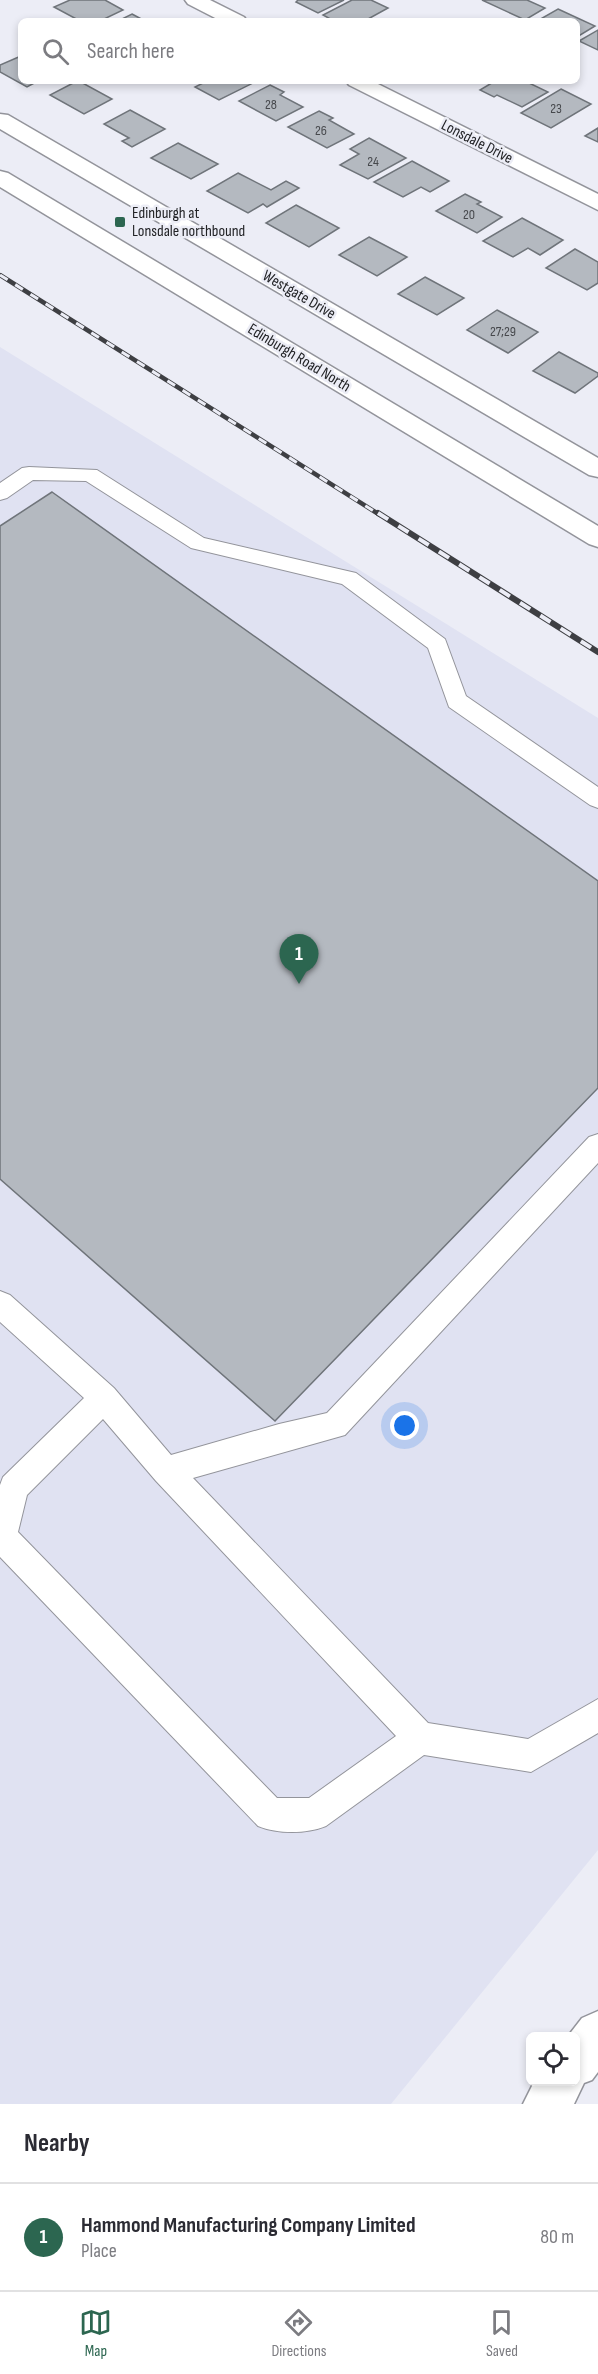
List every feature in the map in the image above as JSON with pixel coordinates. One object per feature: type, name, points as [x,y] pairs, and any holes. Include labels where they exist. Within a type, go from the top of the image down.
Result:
[{"type":"street","points":[[195,0],[231,18]]},
{"type":"street","name":"Lonsdale Drive","points":[[362,84],[598,203]]},
{"type":"street","name":"Westgate Drive","points":[[0,120],[598,469]]},
{"type":"street","name":"Edinburgh Road North","points":[[0,178],[598,538]]},
{"type":"street","points":[[580,2059],[598,2034]]},
{"type":"street","points":[[546,2104],[559,2086]]},
{"type":"lane","points":[[0,493],[29,473],[90,475],[198,543],[349,578],[437,644],[458,701],[598,799]]},
{"type":"lane","points":[[166,1471],[279,1438],[335,1425],[598,1145]]},
{"type":"lane","points":[[0,1304],[104,1398],[166,1471],[420,1738],[531,1756],[598,1714]]},
{"type":"lane","points":[[104,1398],[14,1487],[2,1537],[270,1814],[314,1814],[420,1738]]},
{"type":"shaded area","points":[[0,347],[598,718],[598,1850],[391,2104],[0,2104]]},
{"type":"building","points":[[70,0],[105,0],[123,10],[106,18],[74,18],[54,7]]},
{"type":"building","points":[[298,0],[344,0],[318,13],[296,2]]},
{"type":"building","points":[[352,0],[371,0],[388,8],[370,18],[328,18],[323,15]]},
{"type":"building","points":[[482,0],[527,0],[545,8],[528,18],[521,18]]},
{"type":"building","points":[[558,9],[578,18],[542,18]]},
{"type":"building","points":[[132,14],[139,18],[124,18]]},
{"type":"building","points":[[580,19],[595,26],[580,35]]},
{"type":"building","points":[[598,30],[598,50],[580,40]]},
{"type":"building","points":[[18,57],[18,82],[0,72],[0,65]]},
{"type":"building","points":[[71,84],[84,84],[112,99],[84,114],[50,95]]},
{"type":"building","points":[[201,84],[251,84],[219,100],[195,87]]},
{"type":"building","points":[[490,84],[531,84],[548,92],[522,107],[480,90]]},
{"type":"building","points":[[270,85],[284,92],[280,95],[303,107],[276,121],[239,101]]},
{"type":"building","points":[[561,89],[591,104],[551,128],[521,113]]},
{"type":"building","points":[[130,110],[165,129],[132,147],[122,141],[129,138],[104,124]]},
{"type":"building","points":[[319,111],[333,118],[329,120],[354,134],[327,148],[288,127]]},
{"type":"building","points":[[598,128],[598,142],[585,136]]},
{"type":"building","points":[[369,138],[406,158],[368,179],[340,165],[359,154],[350,149]]},
{"type":"building","points":[[178,143],[218,164],[191,179],[151,158]]},
{"type":"building","points":[[412,161],[449,181],[430,192],[421,187],[403,197],[374,182]]},
{"type":"building","points":[[238,173],[271,190],[286,181],[299,188],[267,207],[263,204],[248,213],[207,191]]},
{"type":"building","points":[[465,194],[481,202],[477,204],[502,217],[477,233],[436,211]]},
{"type":"building","points":[[296,205],[339,228],[309,247],[266,223]]},
{"type":"building","points":[[522,218],[563,240],[540,255],[528,248],[513,257],[483,241]]},
{"type":"building","points":[[369,237],[407,257],[377,276],[339,255]]},
{"type":"building","points":[[575,249],[598,262],[598,283],[587,290],[546,268]]},
{"type":"building","points":[[425,277],[464,298],[437,315],[398,294]]},
{"type":"building","points":[[497,310],[538,332],[508,353],[467,330]]},
{"type":"building","points":[[559,352],[598,373],[598,376],[575,393],[533,371]]},
{"type":"building","points":[[52,492],[598,881],[598,1088],[275,1421],[0,1179],[0,526]]},
{"type":"railway","points":[[0,275],[380,515]]},
{"type":"railway","points":[[378,513],[598,652]]},
{"type":"place","name":"Edinburgh at Lonsdale northbound","points":[[120,222]]},
{"type":"place","name":"Hammond Manufacturing Company Limited","points":[[299,984]]}]
